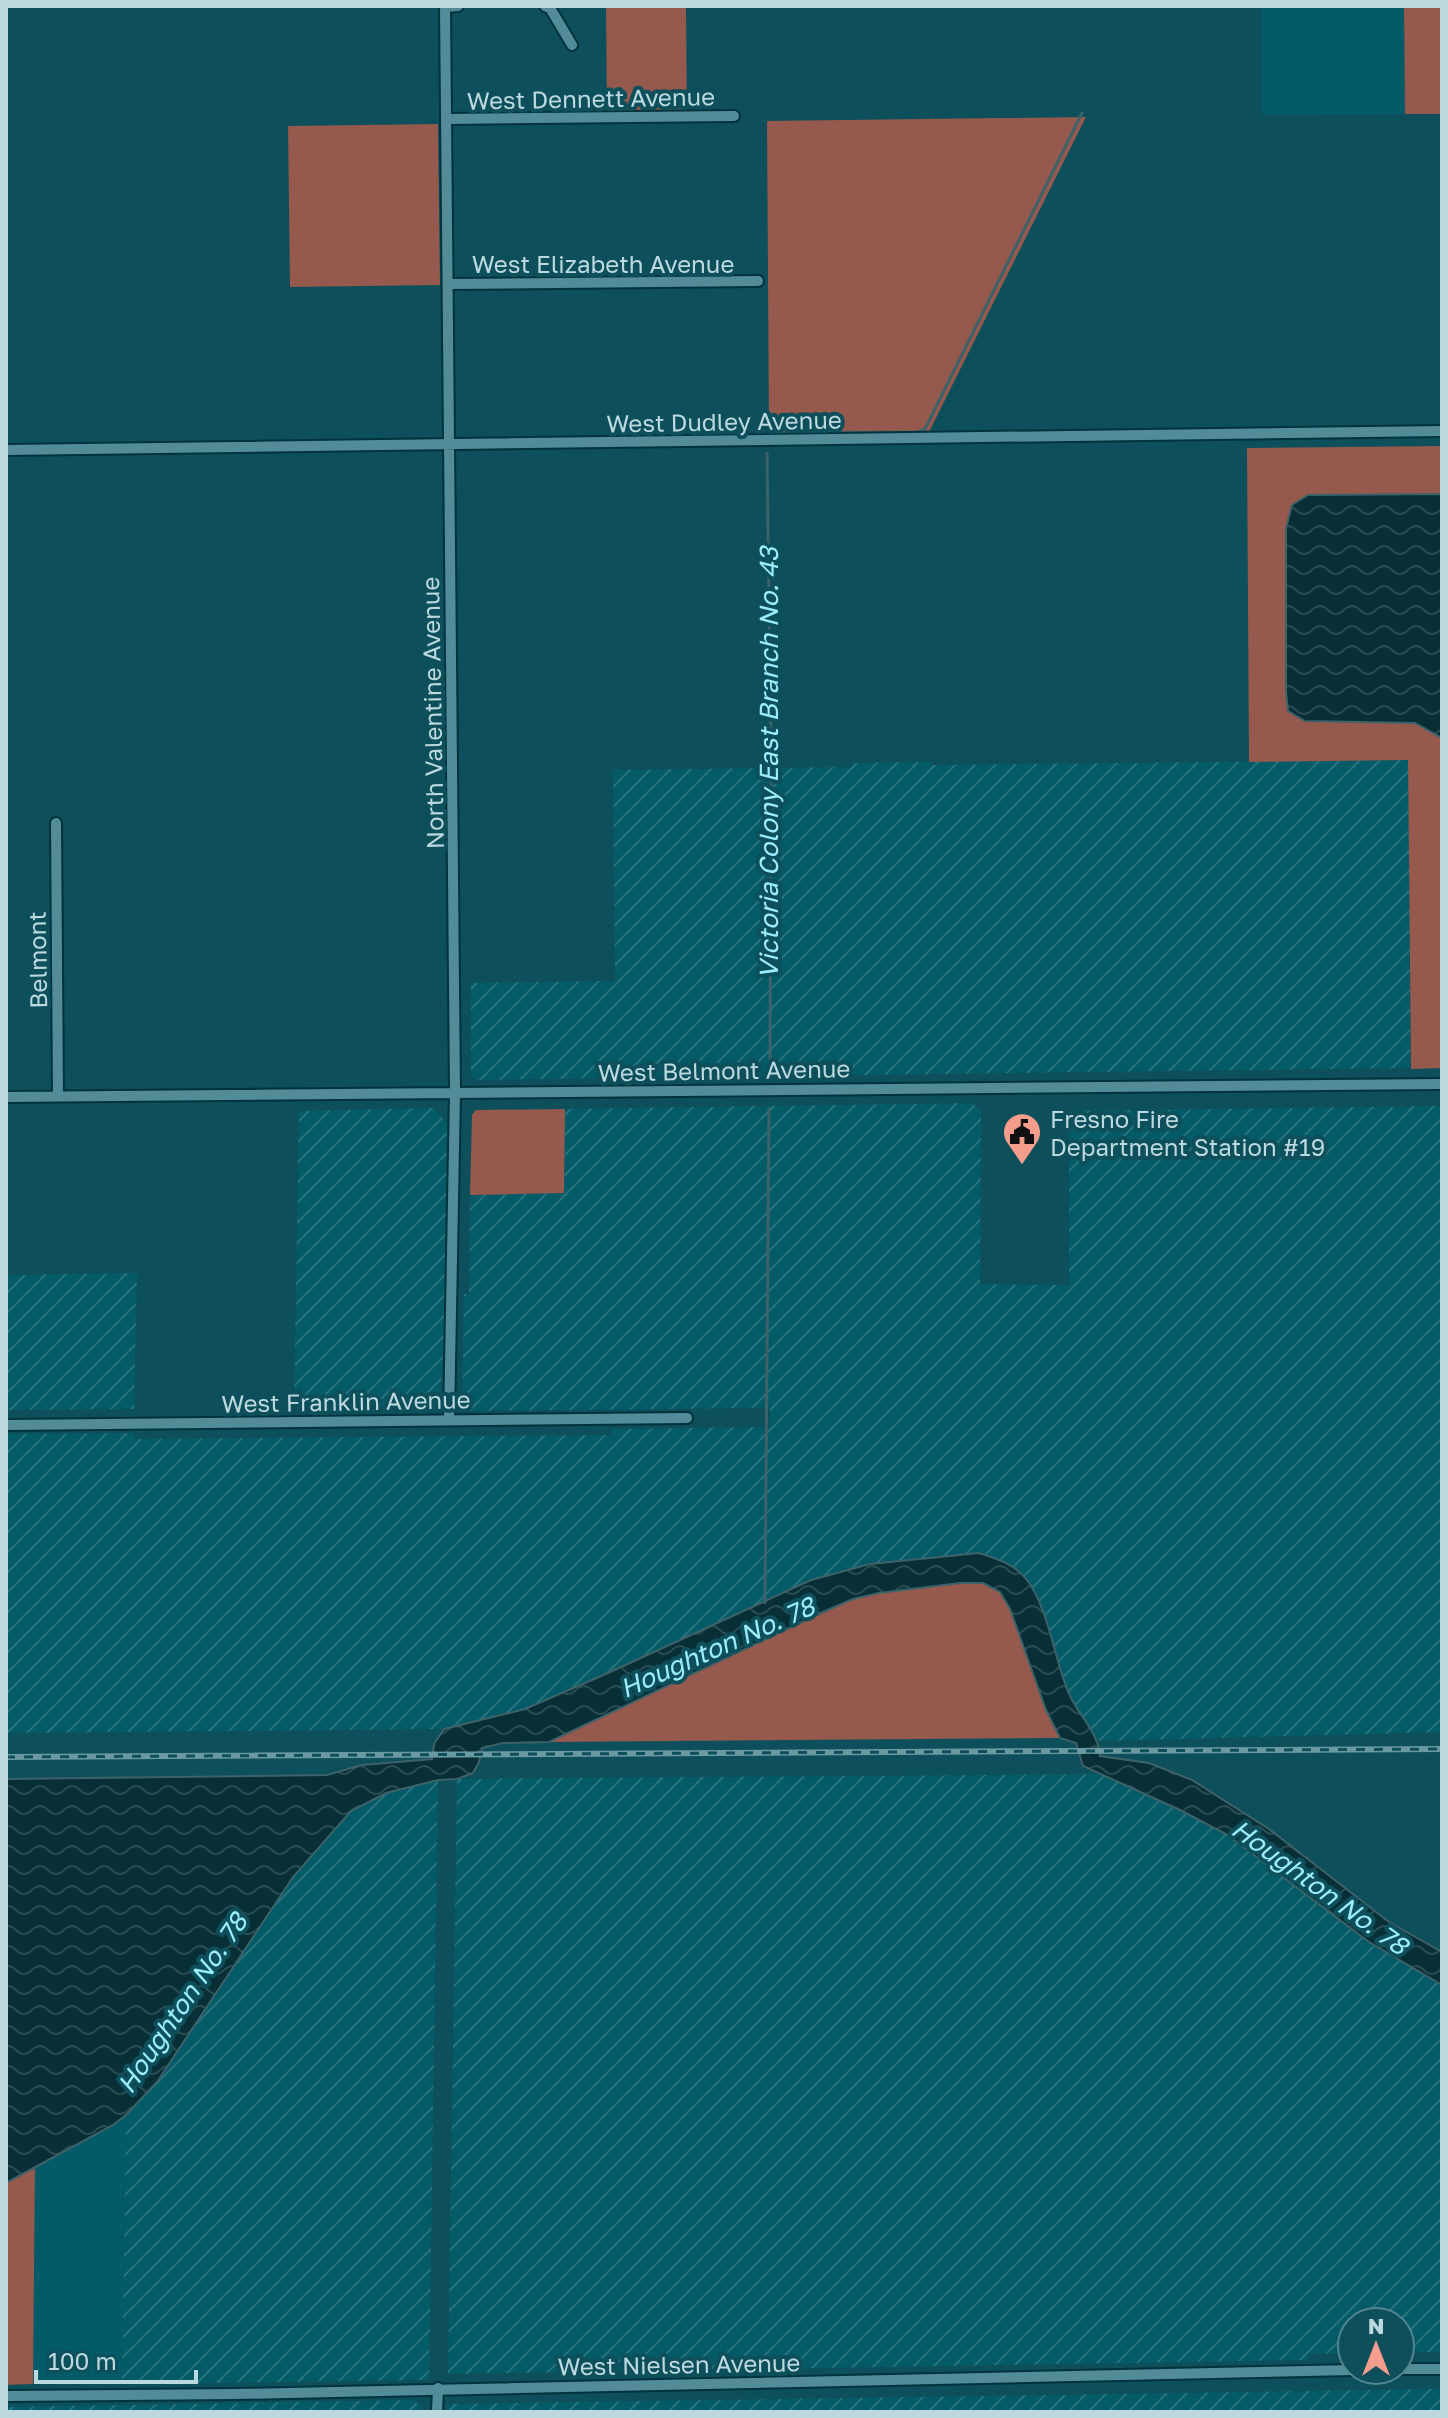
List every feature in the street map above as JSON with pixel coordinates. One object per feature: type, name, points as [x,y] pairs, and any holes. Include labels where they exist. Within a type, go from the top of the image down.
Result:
[{"type":"street","points":[[445,7],[458,6]]},
{"type":"street","points":[[545,6],[550,8],[572,45]]},
{"type":"street","name":"North Valentine Avenue","points":[[445,7],[455,1093],[449,1420]]},
{"type":"street","name":"West Dennett Avenue","points":[[447,119],[734,116]]},
{"type":"street","name":"West Elizabeth Avenue","points":[[448,284],[758,281]]},
{"type":"street","name":"West Dudley Avenue","points":[[6,450],[1442,431]]},
{"type":"street","name":"Belmont","points":[[56,823],[58,1096]]},
{"type":"street","name":"West Belmont Avenue","points":[[6,1097],[1442,1084]]},
{"type":"street","name":"West Franklin Avenue","points":[[6,1425],[687,1418]]},
{"type":"street","points":[[1416,2369],[1442,2369]]},
{"type":"street","name":"West Nielsen Avenue","points":[[6,2396],[1336,2370]]},
{"type":"street","points":[[437,2412],[438,2388]]},
{"type":"shaded area","points":[[606,6],[686,6],[687,121],[607,122]]},
{"type":"shaded area","points":[[1262,6],[1404,6],[1405,114],[1262,115]]},
{"type":"shaded area","points":[[1404,6],[1442,6],[1442,114],[1405,114]]},
{"type":"shaded area","points":[[1086,117],[929,432],[769,434],[767,121]]},
{"type":"shaded area","points":[[438,124],[440,285],[290,287],[288,126]]},
{"type":"shaded area","points":[[1442,446],[1442,1068],[1411,1069],[1408,760],[1249,762],[1247,448]]},
{"type":"shaded area","points":[[1409,760],[1410,1068],[476,1080],[471,1076],[471,983],[615,981],[613,770],[851,767],[852,763],[931,762],[932,765]]},
{"type":"shaded area","points":[[973,1103],[981,1112],[980,1284],[1069,1285],[1069,1111],[1442,1106],[1442,1732],[1099,1741],[1065,1686],[1038,1602],[979,1553],[870,1564],[841,1571],[525,1709],[444,1729],[6,1733],[6,1434],[134,1433],[135,1439],[611,1435],[612,1429],[770,1427],[770,1408],[462,1411],[464,1294],[469,1294],[470,1195],[564,1193],[565,1109]]},
{"type":"shaded area","points":[[433,1108],[447,1123],[444,1337],[440,1399],[431,1406],[294,1407],[299,1111]]},
{"type":"shaded area","points":[[565,1109],[564,1193],[470,1195],[472,1115],[476,1110]]},
{"type":"shaded area","points":[[137,1273],[134,1409],[6,1410],[6,1275]]},
{"type":"shaded area","points":[[960,1583],[983,1583],[1000,1592],[1010,1609],[1046,1710],[1060,1738],[549,1742],[853,1599]]},
{"type":"shaded area","points":[[1101,1774],[1226,1834],[1369,1942],[1442,1985],[1442,2352],[1416,2352],[1416,2306],[1336,2306],[1336,2353],[1309,2354],[1308,2360],[448,2374],[457,1779]]},
{"type":"shaded area","points":[[438,1780],[429,2380],[122,2384],[126,2115],[157,2082],[293,1877],[351,1811],[386,1793]]},
{"type":"shaded area","points":[[126,2115],[122,2384],[33,2384],[35,2166]]},
{"type":"shaded area","points":[[35,2166],[33,2384],[6,2385],[6,2183]]},
{"type":"shaded area","points":[[1442,2389],[1442,2412],[447,2412],[447,2404]]},
{"type":"shaded area","points":[[413,2400],[422,2407],[422,2412],[6,2412],[6,2407]]},
{"type":"water","points":[[1442,494],[1442,738],[1415,723],[1305,721],[1288,711],[1286,528],[1292,505],[1308,495]]},
{"type":"water","name":"Houghton No. 78","points":[[979,1553],[1017,1570],[1035,1592],[1070,1696],[1096,1739],[1100,1756],[1149,1763],[1192,1780],[1269,1829],[1389,1922],[1442,1952],[1442,1985],[1369,1942],[1226,1834],[1083,1766],[1076,1743],[1060,1738],[1046,1710],[1010,1609],[1000,1592],[983,1583],[960,1583],[879,1593],[853,1599],[823,1612],[549,1742],[503,1743],[482,1748],[473,1773],[386,1793],[351,1811],[293,1877],[157,2082],[113,2125],[6,2183],[6,1779],[327,1775],[362,1765],[432,1759],[434,1744],[444,1729],[525,1709],[811,1580],[870,1564]]},
{"type":"waterway","name":"Victoria Colony East Branch No. 43","points":[[767,436],[774,433],[918,432],[925,429],[1082,113]]},
{"type":"waterway","name":"Victoria Colony East Branch No. 43","points":[[767,453],[771,767],[770,1074]]},
{"type":"waterway","name":"Victoria Colony East Branch No. 43","points":[[765,1603],[769,1109]]},
{"type":"railway","points":[[6,1757],[1442,1749]]},
{"type":"place","name":"Fresno Fire Department Station #19","points":[[1022,1166]]}]
